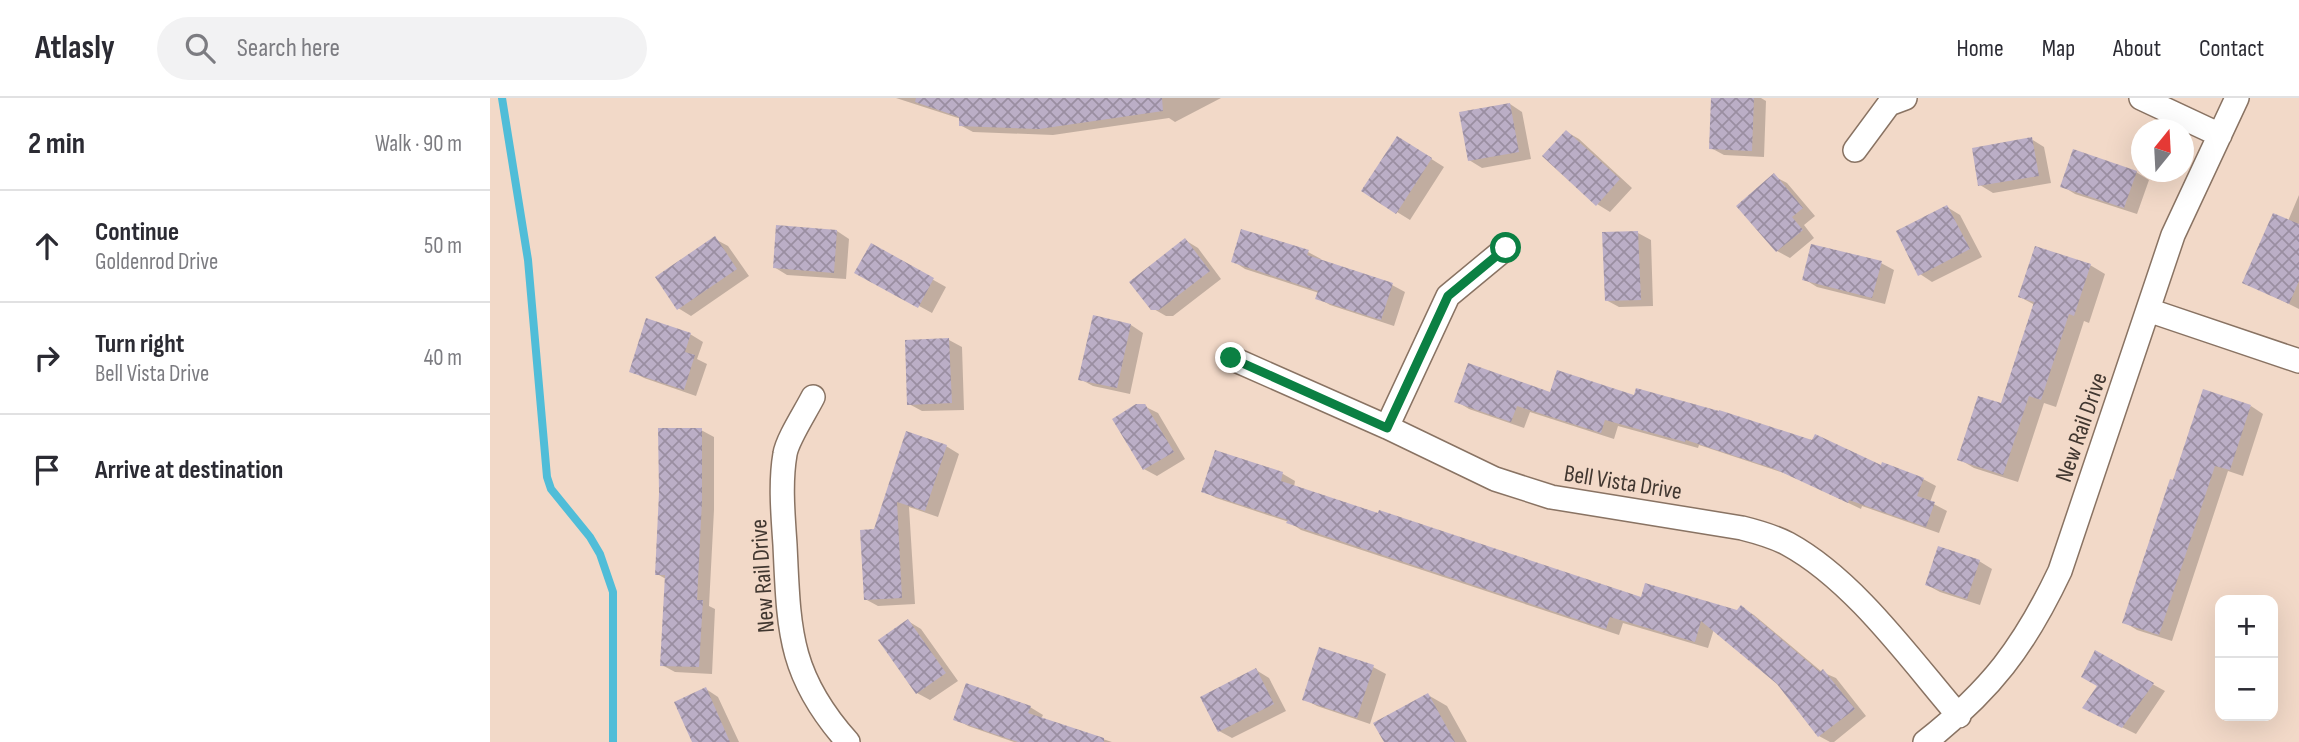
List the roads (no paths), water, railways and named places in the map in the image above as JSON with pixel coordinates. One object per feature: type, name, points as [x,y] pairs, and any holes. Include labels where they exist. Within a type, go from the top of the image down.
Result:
[{"type":"street","points":[[1855,150],[1889,104],[1905,98]]},
{"type":"street","points":[[2141,98],[2220,135]]},
{"type":"street","name":"New Rail Drive","points":[[1925,742],[1959,716],[1994,679],[2023,641],[2060,571],[2173,235],[2238,98]]},
{"type":"street","points":[[1387,428],[1448,296],[1506,248]]},
{"type":"street","points":[[2148,310],[2299,361]]},
{"type":"street","name":"Bell Vista Drive","points":[[1231,358],[1495,479],[1550,497],[1742,528],[1771,536],[1790,545],[1828,573],[1864,605],[1959,716]]},
{"type":"street","name":"New Rail Drive","points":[[813,397],[785,452],[783,509],[789,621],[794,650],[804,677],[818,705],[848,742]]},
{"type":"waterway","points":[[502,98],[528,260],[547,477],[551,489],[590,537],[600,554],[613,592],[613,742]]}]
